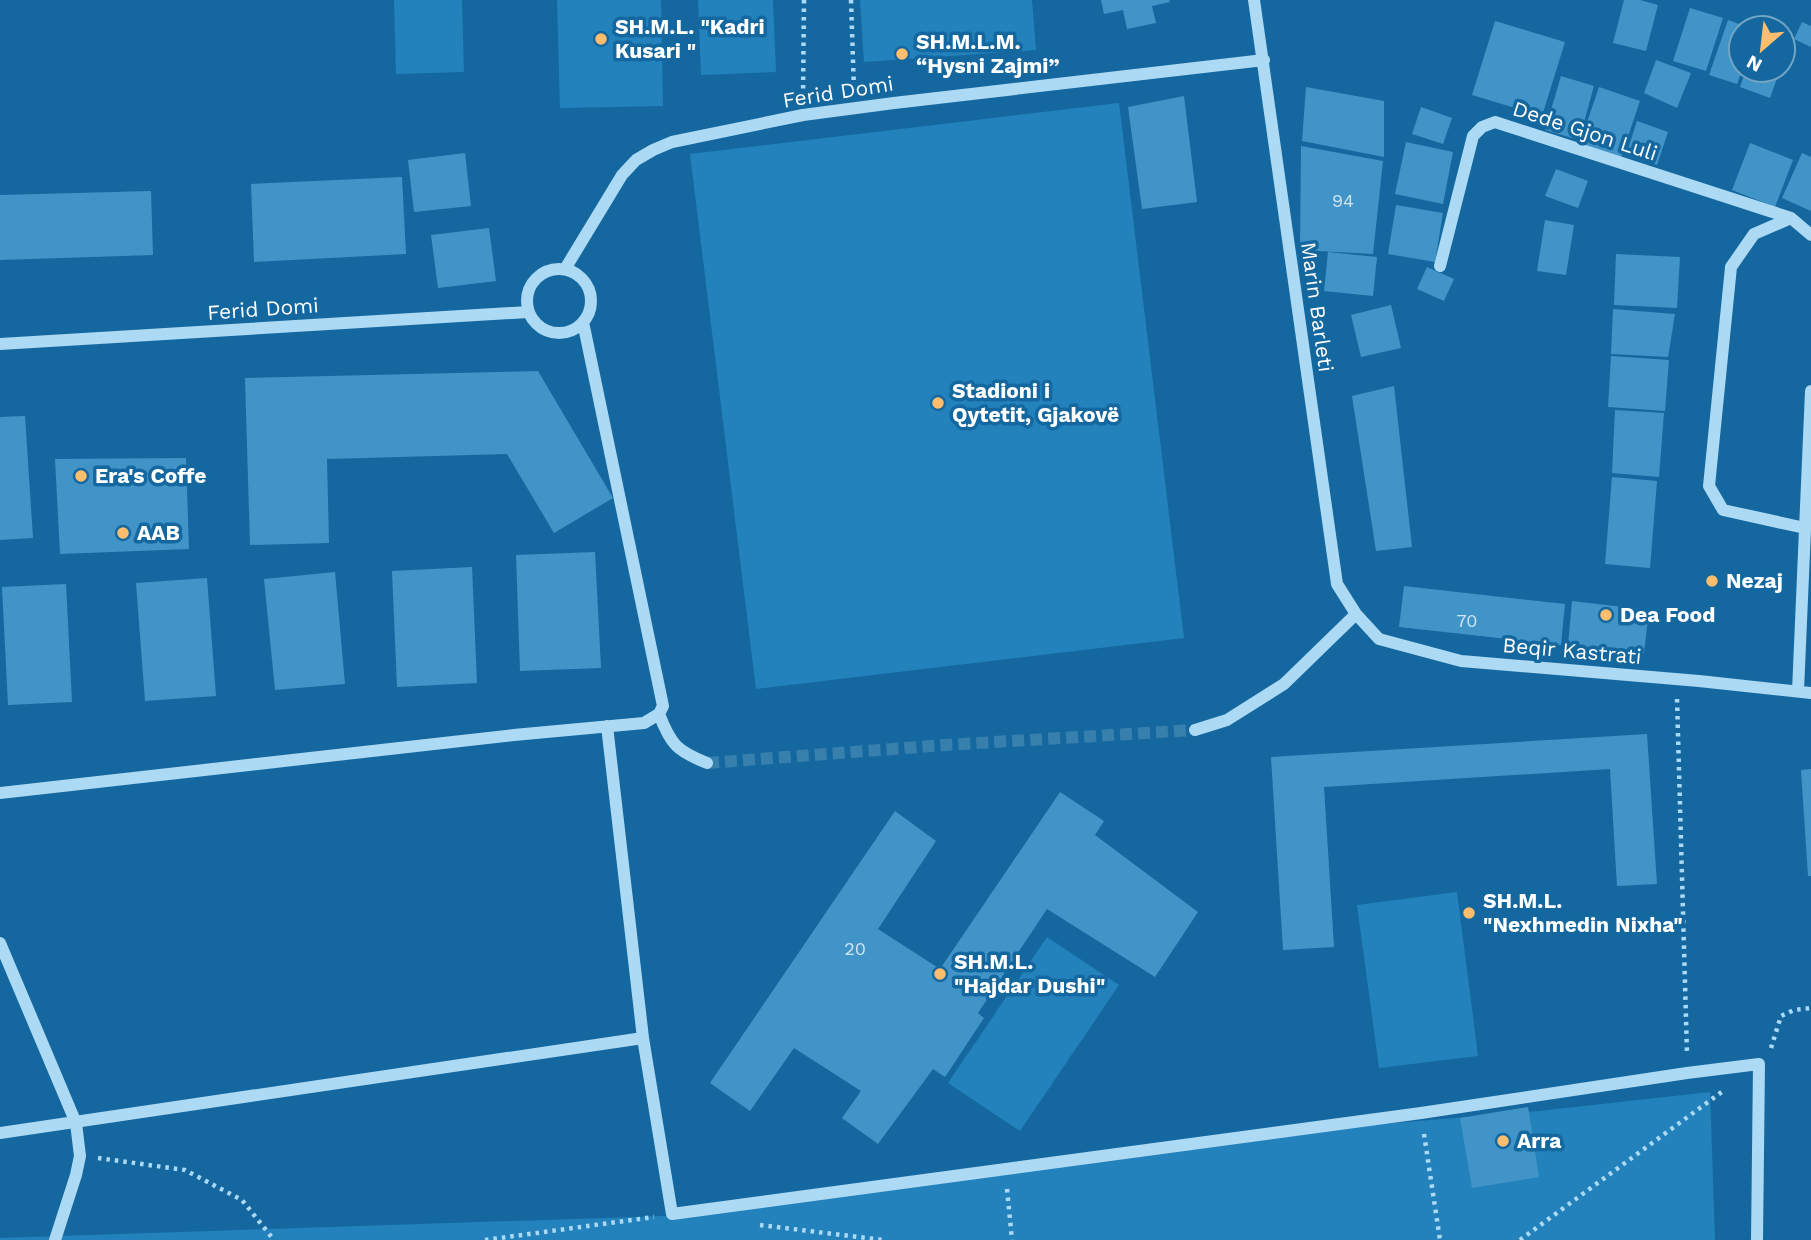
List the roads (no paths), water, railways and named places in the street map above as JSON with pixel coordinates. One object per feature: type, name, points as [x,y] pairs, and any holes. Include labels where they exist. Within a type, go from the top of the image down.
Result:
[{"type":"street","name":"Marin Barleti","points":[[1254,0],[1337,584],[1356,614]]},
{"type":"street","name":"Ferid Domi","points":[[565,269],[622,175],[636,160],[672,142],[803,115],[1264,60]]},
{"type":"street","name":"Dede Gjon Luli","points":[[1440,266],[1473,136],[1482,127],[1495,122],[1791,218],[1811,235]]},
{"type":"street","points":[[1791,218],[1754,233],[1731,267],[1709,486],[1723,510],[1805,528]]},
{"type":"street","points":[[565,269],[584,281],[591,301],[589,312],[575,328],[553,332],[542,328],[528,312],[528,289],[534,279],[543,272],[565,269]]},
{"type":"street","name":"Ferid Domi","points":[[0,344],[528,312]]},
{"type":"street","points":[[0,793],[644,723],[659,714],[663,706],[583,322]]},
{"type":"street","name":"Beqir Kastrati","points":[[1356,614],[1380,639],[1461,661],[1805,692],[1805,528],[1811,391]]},
{"type":"street","points":[[1195,730],[1227,720],[1284,684],[1356,614]]},
{"type":"street","points":[[659,714],[667,736],[687,755],[707,763]]},
{"type":"street","points":[[607,726],[643,1038],[672,1214],[1421,1113],[1759,1064],[1757,1240]]},
{"type":"street","points":[[0,943],[76,1123],[80,1156],[55,1240]]},
{"type":"street","points":[[0,1133],[643,1038]]},
{"type":"tunnel","points":[[707,763],[1195,730]]},
{"type":"place","name":"SH.M.L. \"Kadri Kusari \"","points":[[601,39]]},
{"type":"place","name":"SH.M.L.M. “Hysni Zajmi”","points":[[902,54]]},
{"type":"place","name":"Stadioni i Qytetit, Gjakovë","points":[[938,403]]},
{"type":"place","name":"Era's Coffe","points":[[81,476]]},
{"type":"place","name":"AAB","points":[[123,533]]},
{"type":"place","name":"Nezaj","points":[[1712,581]]},
{"type":"place","name":"Dea Food","points":[[1606,615]]},
{"type":"place","name":"SH.M.L. \"Nexhmedin Nixha\"","points":[[1469,913]]},
{"type":"place","name":"SH.M.L. \"Hajdar Dushi\"","points":[[940,974]]},
{"type":"place","name":"Arra","points":[[1503,1141]]}]
